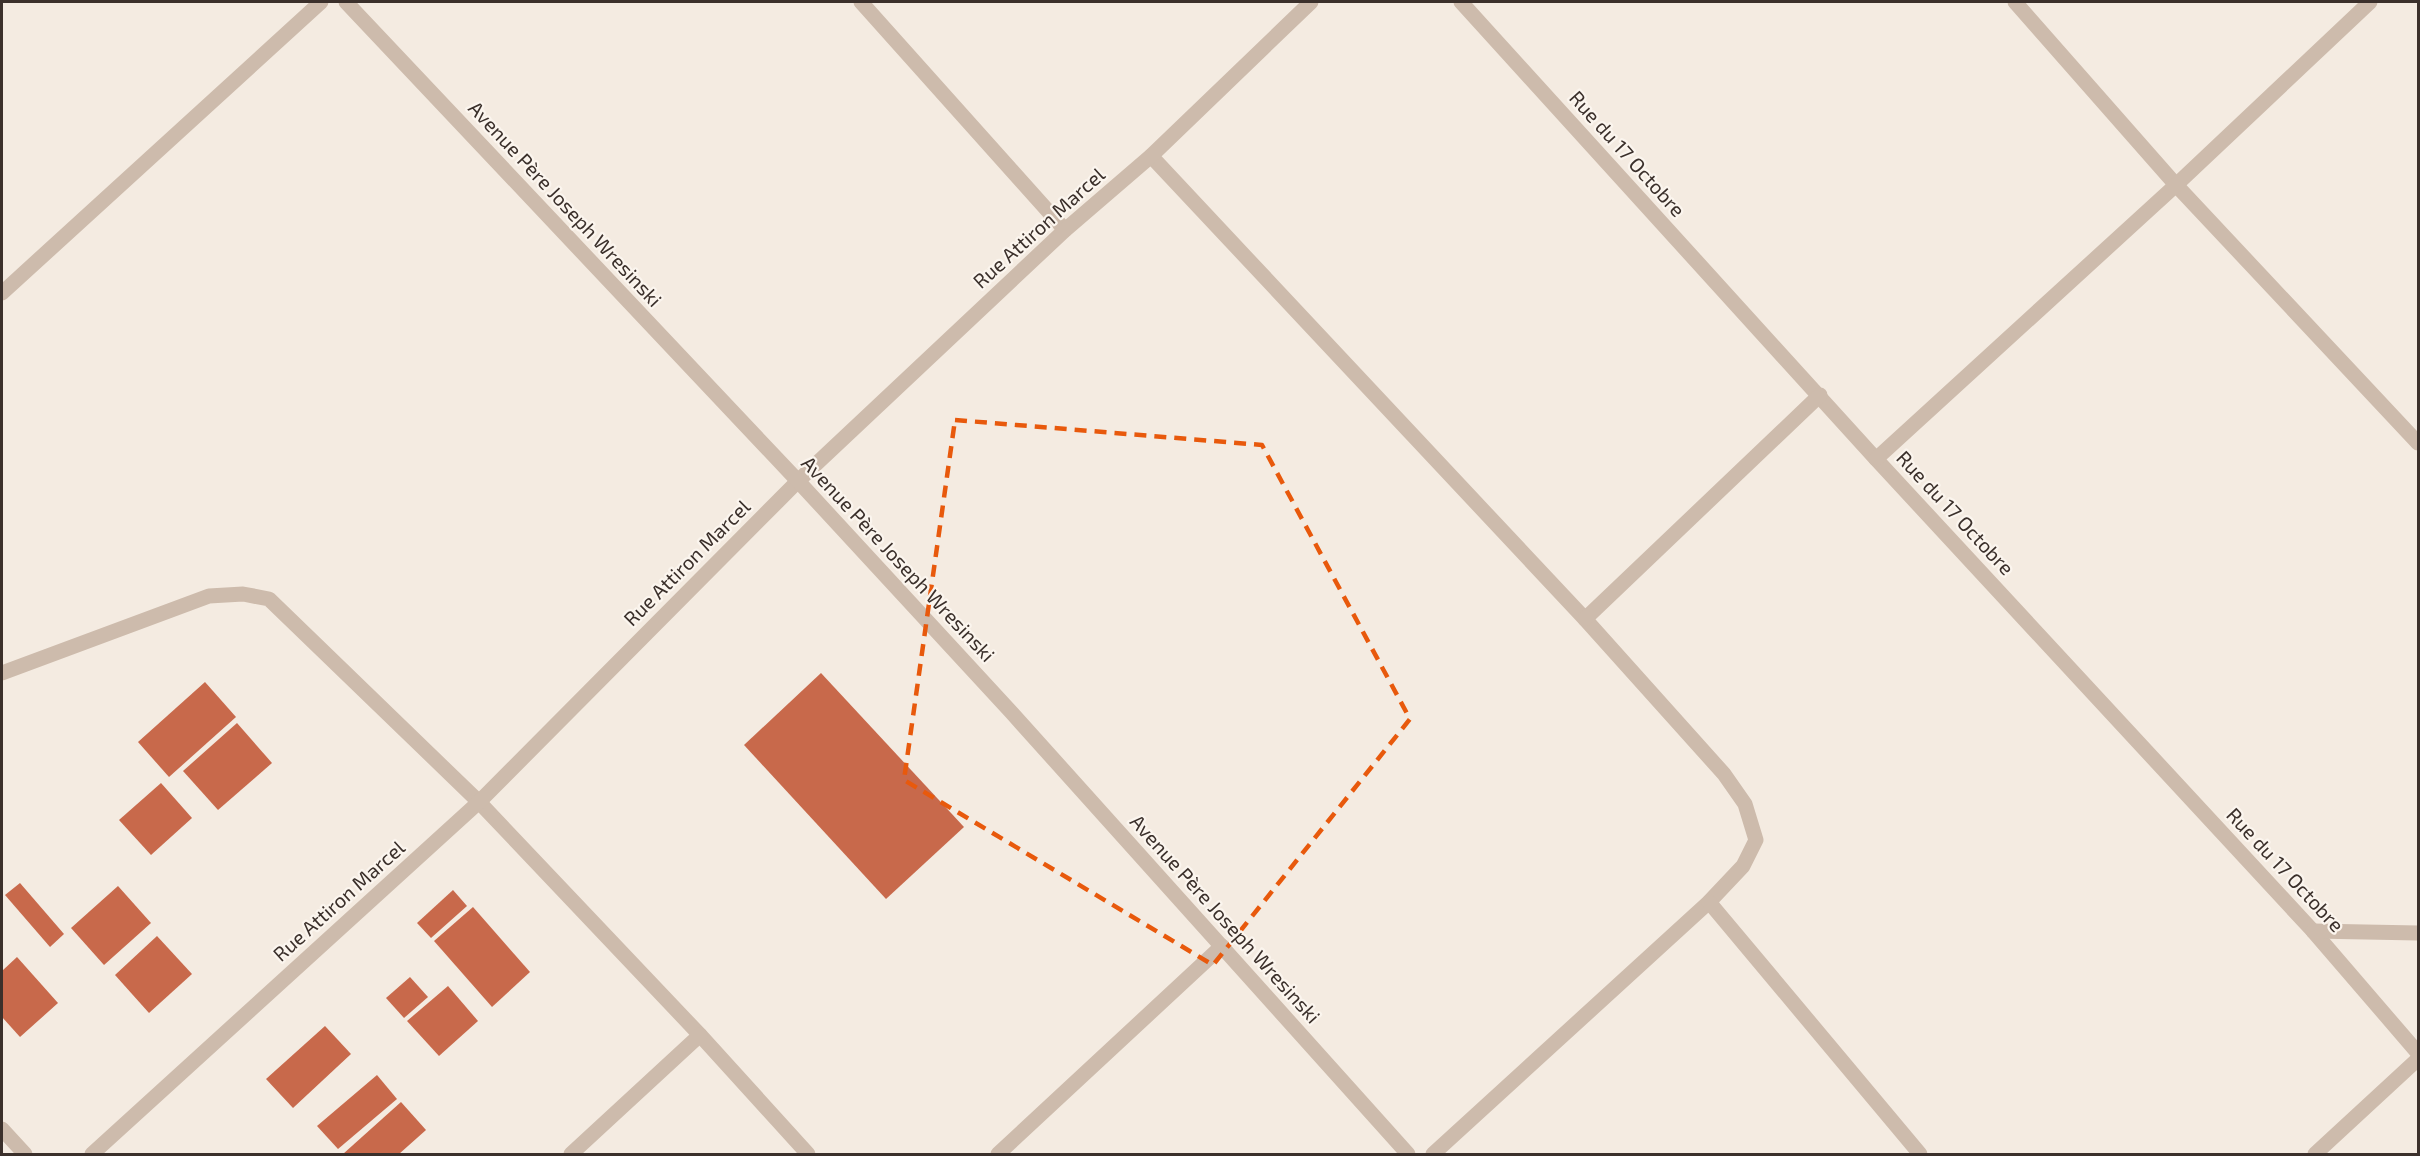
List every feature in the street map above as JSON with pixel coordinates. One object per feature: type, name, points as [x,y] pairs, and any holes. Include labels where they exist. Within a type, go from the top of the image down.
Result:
[{"type":"street","points":[[2,293],[321,2]]},
{"type":"street","name":"Avenue Père Joseph Wresinski","points":[[346,2],[798,481],[1222,946],[1408,1155]]},
{"type":"street","points":[[861,2],[1065,230]]},
{"type":"street","name":"Rue Attiron Marcel","points":[[92,1155],[479,802],[798,481],[1065,230],[1151,156],[1311,2]]},
{"type":"street","name":"Rue du 17 Octobre","points":[[1461,2],[1876,459],[2313,931],[2418,1053]]},
{"type":"street","points":[[2015,2],[2176,185],[2418,443]]},
{"type":"street","points":[[1876,459],[2176,185],[2370,2]]},
{"type":"street","points":[[1151,156],[1586,619],[1724,774],[1745,804],[1756,840],[1743,866],[1709,902],[1433,1155]]},
{"type":"street","points":[[1586,619],[1820,395]]},
{"type":"street","points":[[2,673],[209,596],[243,594],[269,599],[479,802],[700,1035],[808,1155]]},
{"type":"street","points":[[1709,902],[1920,1155]]},
{"type":"street","points":[[2313,931],[2418,933]]},
{"type":"street","points":[[998,1155],[1222,946]]},
{"type":"street","points":[[571,1155],[700,1035]]},
{"type":"street","points":[[2315,1155],[2418,1059]]},
{"type":"street","points":[[2,1129],[25,1155]]},
{"type":"highlighted area","points":[[955,420],[1262,445],[1410,719],[1213,965],[904,780]]},
{"type":"building","points":[[821,673],[964,827],[886,899],[744,745]]},
{"type":"building","points":[[205,682],[236,717],[169,777],[138,742]]},
{"type":"building","points":[[237,723],[272,763],[218,810],[183,771]]},
{"type":"building","points":[[161,783],[192,818],[151,855],[119,820]]},
{"type":"building","points":[[20,883],[64,934],[50,947],[5,895]]},
{"type":"building","points":[[118,886],[151,923],[104,965],[71,928]]},
{"type":"building","points":[[453,890],[467,906],[431,938],[417,923]]},
{"type":"building","points":[[473,907],[530,972],[492,1007],[434,941]]},
{"type":"building","points":[[157,936],[192,974],[149,1013],[115,975]]},
{"type":"building","points":[[17,957],[58,1003],[20,1037],[2,1017],[2,971]]},
{"type":"building","points":[[410,977],[428,997],[404,1018],[386,998]]},
{"type":"building","points":[[448,986],[478,1021],[439,1056],[407,1021]]},
{"type":"building","points":[[325,1026],[351,1054],[293,1108],[266,1079]]},
{"type":"building","points":[[377,1075],[397,1099],[338,1149],[317,1126]]},
{"type":"building","points":[[401,1102],[426,1130],[399,1154],[343,1154]]}]
